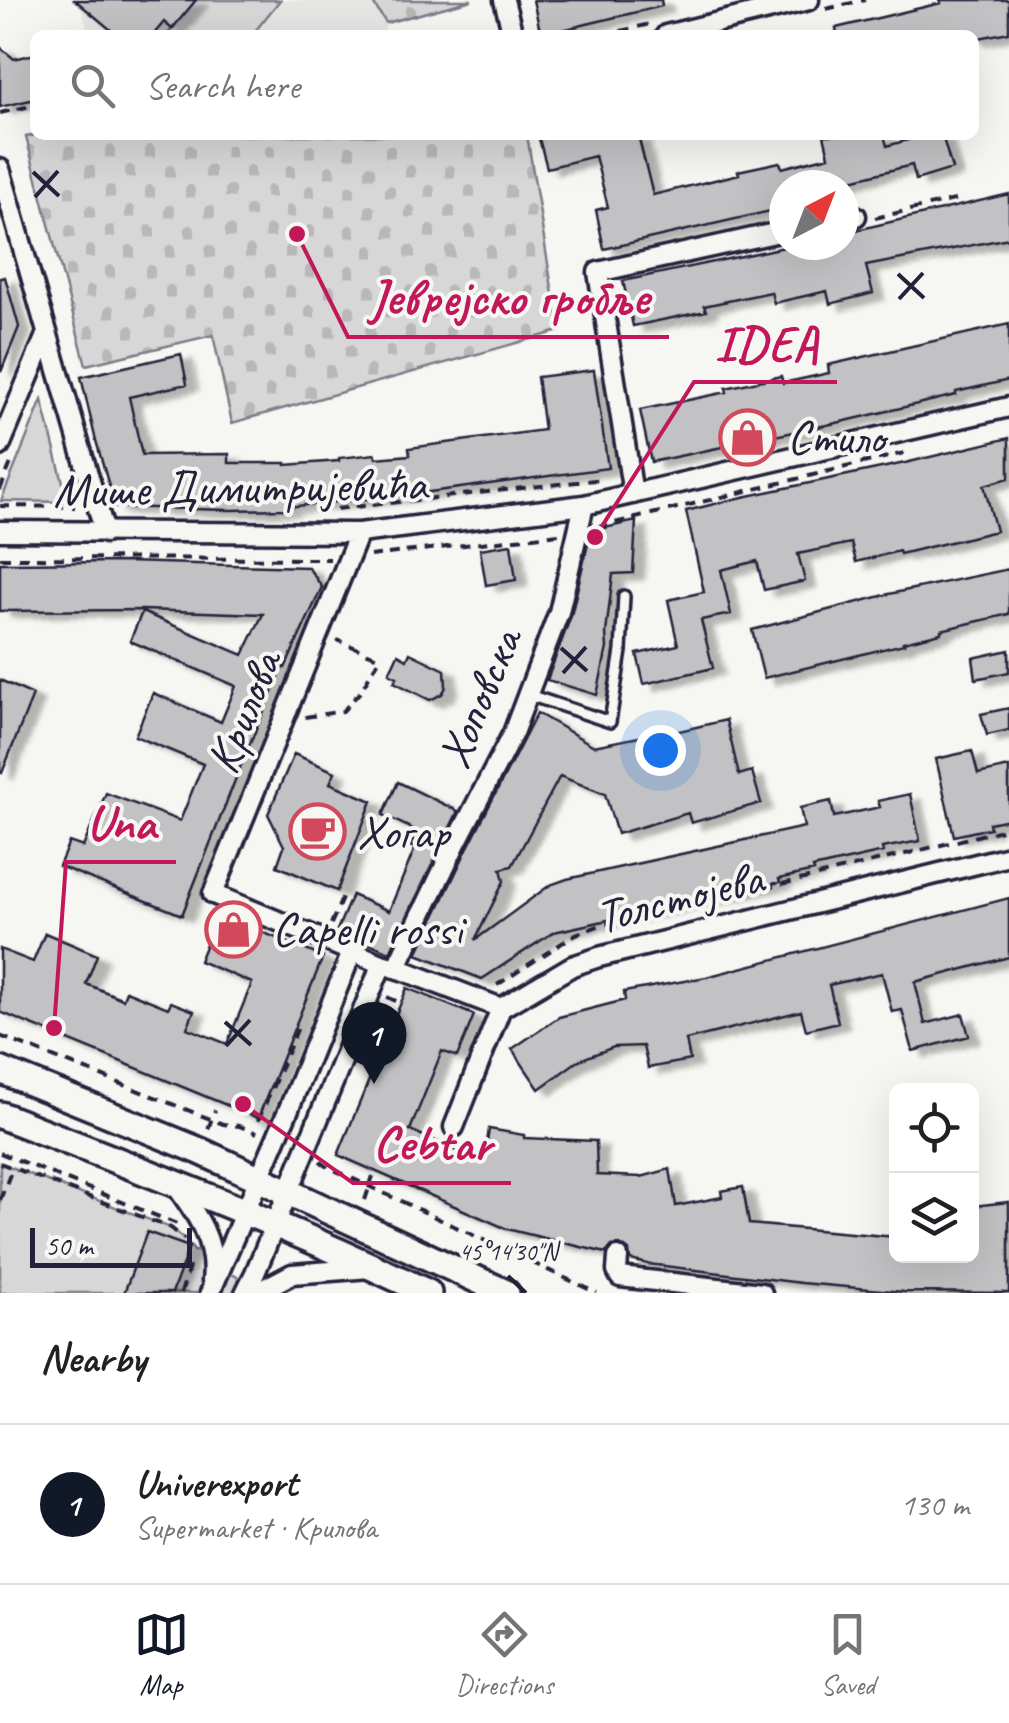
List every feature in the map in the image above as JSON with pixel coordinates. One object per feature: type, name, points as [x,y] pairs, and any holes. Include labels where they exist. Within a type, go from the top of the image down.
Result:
[{"type":"main road","points":[[0,1070],[200,1151],[506,1293]]},
{"type":"main road","points":[[0,1116],[174,1182],[428,1293]]},
{"type":"street","points":[[504,0],[512,30]]},
{"type":"street","points":[[686,30],[809,0]]},
{"type":"street","points":[[0,169],[105,533]]},
{"type":"street","points":[[633,494],[598,272],[769,234]]},
{"type":"street","points":[[0,446],[47,333]]},
{"type":"street","name":"Мише Димитријевића","points":[[0,531],[360,534],[584,505],[1009,407]]},
{"type":"street","name":"Хоповска","points":[[389,966],[513,733],[559,612],[584,505]]},
{"type":"street","name":"Крилова","points":[[360,534],[213,894],[501,1008]]},
{"type":"street","name":"Толстојева","points":[[501,1008],[572,966],[599,957],[1009,856]]},
{"type":"street","points":[[210,1292],[352,952]]},
{"type":"street","points":[[244,1293],[288,1192],[312,1150],[389,966]]},
{"type":"street","points":[[454,1126],[501,1008]]},
{"type":"street","points":[[174,1182],[208,1235],[214,1268],[210,1292]]},
{"type":"street","points":[[618,1257],[620,1276],[762,1293]]},
{"type":"street","points":[[256,1293],[292,1274],[376,1268]]},
{"type":"lane","points":[[528,694],[610,722],[624,596]]},
{"type":"path","points":[[0,113],[30,106]]},
{"type":"path","points":[[859,222],[958,200]]},
{"type":"path","points":[[312,512],[630,473]]},
{"type":"path","points":[[0,506],[98,508]]},
{"type":"path","points":[[315,559],[324,570]]},
{"type":"path","points":[[282,721],[343,711],[360,692],[380,658],[319,632]]},
{"type":"path","points":[[488,991],[576,934],[601,925],[1009,828]]},
{"type":"path","points":[[328,931],[343,896]]},
{"type":"path","points":[[258,1121],[301,1022]]},
{"type":"path","points":[[0,1036],[223,1124],[262,1135]]},
{"type":"path","points":[[312,1150],[328,1167],[597,1293]]},
{"type":"path","points":[[0,1153],[182,1228]]},
{"type":"path","points":[[0,1163],[170,1228],[187,1241]]},
{"type":"path","points":[[0,1200],[12,1168]]},
{"type":"path","points":[[182,1293],[194,1252]]},
{"type":"shaded area","points":[[70,0],[371,0],[386,23],[385,30],[88,30],[81,7]]},
{"type":"green space","points":[[195,0],[280,0],[256,30],[171,30]]},
{"type":"green space","points":[[371,0],[472,0],[386,23]]},
{"type":"green space","points":[[26,137],[528,140],[559,331],[232,423],[213,335],[86,365]]},
{"type":"green space","points":[[42,400],[68,502],[1,501]]},
{"type":"green space","points":[[0,1163],[171,1228],[220,1269],[251,1283],[245,1293],[0,1293]]},
{"type":"building","points":[[75,0],[196,0],[172,29],[164,22],[157,30],[111,30]]},
{"type":"building","points":[[533,0],[661,0],[662,6],[562,30],[540,30]]},
{"type":"building","points":[[940,0],[1009,0],[1009,32],[979,38],[979,30],[836,30],[836,28],[941,3]]},
{"type":"building","points":[[0,47],[14,59],[30,55],[30,100],[0,107]]},
{"type":"building","points":[[539,140],[639,140],[653,195],[739,174],[738,171],[780,162],[782,168],[829,156],[825,140],[885,140],[887,146],[908,140],[943,140],[952,169],[916,180],[912,165],[859,178],[859,170],[769,170],[769,211],[604,249],[596,210],[608,207],[595,156],[547,168]]},
{"type":"building","points":[[1009,194],[1009,238],[866,266],[873,293],[830,304],[827,291],[774,303],[771,292],[633,326],[623,281],[769,250],[769,260],[859,260],[859,229]]},
{"type":"building","points":[[5,277],[19,327],[1,372],[0,278]]},
{"type":"building","points":[[1009,324],[1009,380],[841,422],[651,462],[640,410],[781,376],[783,383],[829,373],[828,365]]},
{"type":"building","points":[[181,354],[187,384],[129,397],[142,455],[229,454],[229,463],[286,465],[375,454],[376,458],[410,455],[409,448],[544,430],[537,377],[594,370],[608,468],[287,509],[115,507],[81,377]]},
{"type":"building","points":[[1009,438],[1009,478],[984,485],[996,531],[856,562],[851,543],[798,554],[805,581],[764,590],[757,561],[721,570],[731,614],[701,620],[713,668],[644,684],[637,654],[678,645],[668,600],[704,592],[686,511]]},
{"type":"building","points":[[636,521],[633,573],[613,574],[607,648],[597,695],[547,680],[571,616],[591,531]]},
{"type":"building","points":[[511,544],[516,580],[486,585],[480,549]]},
{"type":"building","points":[[0,563],[308,567],[322,587],[245,755],[182,915],[59,866],[69,842],[83,847],[106,793],[180,821],[203,764],[135,736],[153,693],[221,722],[236,686],[130,641],[142,612],[243,655],[263,614],[143,610],[0,611]]},
{"type":"building","points":[[1009,569],[1009,614],[764,678],[752,630],[889,594]]},
{"type":"building","points":[[1009,650],[1009,672],[976,679],[973,658]]},
{"type":"building","points":[[410,653],[445,670],[446,687],[442,694],[430,700],[394,682],[397,677],[389,673],[398,654],[407,659]]},
{"type":"building","points":[[0,680],[33,695],[2,773],[0,772]]},
{"type":"building","points":[[1009,708],[1009,730],[987,735],[981,714]]},
{"type":"building","points":[[537,713],[594,746],[726,720],[739,775],[752,771],[761,803],[691,823],[688,813],[617,834],[605,794],[560,776],[512,866],[501,869],[504,881],[475,940],[550,885],[804,827],[800,808],[831,801],[834,817],[880,807],[878,801],[910,794],[920,841],[813,868],[814,871],[779,879],[780,882],[554,932],[482,979],[417,954]]},
{"type":"building","points":[[972,751],[978,774],[1009,767],[1009,819],[954,836],[936,759]]},
{"type":"building","name":"Хогар","points":[[294,754],[335,772],[330,783],[372,801],[337,891],[277,866],[284,846],[268,814]]},
{"type":"building","points":[[398,782],[458,811],[390,952],[337,930],[352,895],[389,911],[415,848],[410,846],[417,831],[383,815]]},
{"type":"building","points":[[1009,898],[1009,957],[915,982],[925,1024],[963,1014],[969,1036],[913,1051],[902,1010],[892,1012],[882,973],[829,985],[838,1022],[806,1030],[801,1011],[686,1040],[690,1060],[648,1068],[643,1046],[614,1047],[579,1060],[539,1089],[512,1049],[559,1017],[625,1000],[624,992],[706,977]]},
{"type":"building","points":[[218,914],[323,957],[258,1118],[0,1012],[0,949],[33,962],[45,933],[97,955],[86,984],[123,999],[126,991],[168,1008],[171,1002],[194,1011],[187,1028],[227,1044],[252,983],[199,961]]},
{"type":"building","points":[[407,988],[474,1015],[457,1057],[442,1051],[410,1130],[484,1163],[489,1129],[524,1138],[596,1141],[597,1175],[641,1177],[670,1169],[676,1206],[722,1197],[721,1191],[743,1187],[749,1224],[889,1236],[889,1263],[979,1263],[979,1205],[1009,1202],[1009,1293],[904,1292],[648,1264],[630,1260],[629,1251],[620,1245],[612,1246],[606,1253],[507,1229],[338,1155]]},
{"type":"building","points":[[147,1232],[189,1247],[172,1293],[124,1293]]},
{"type":"place","name":"Јеврејско гробље","points":[[297,234]]},
{"type":"place","name":"Стило","points":[[748,437]]},
{"type":"place","name":"IDEA","points":[[595,537]]},
{"type":"place","name":"Хогар","points":[[318,832]]},
{"type":"place","name":"Capelli rossi","points":[[233,929]]},
{"type":"place","name":"Una","points":[[54,1028]]},
{"type":"place","name":"Univerexport","points":[[374,1084]]},
{"type":"place","name":"Cebtar","points":[[243,1104]]}]
